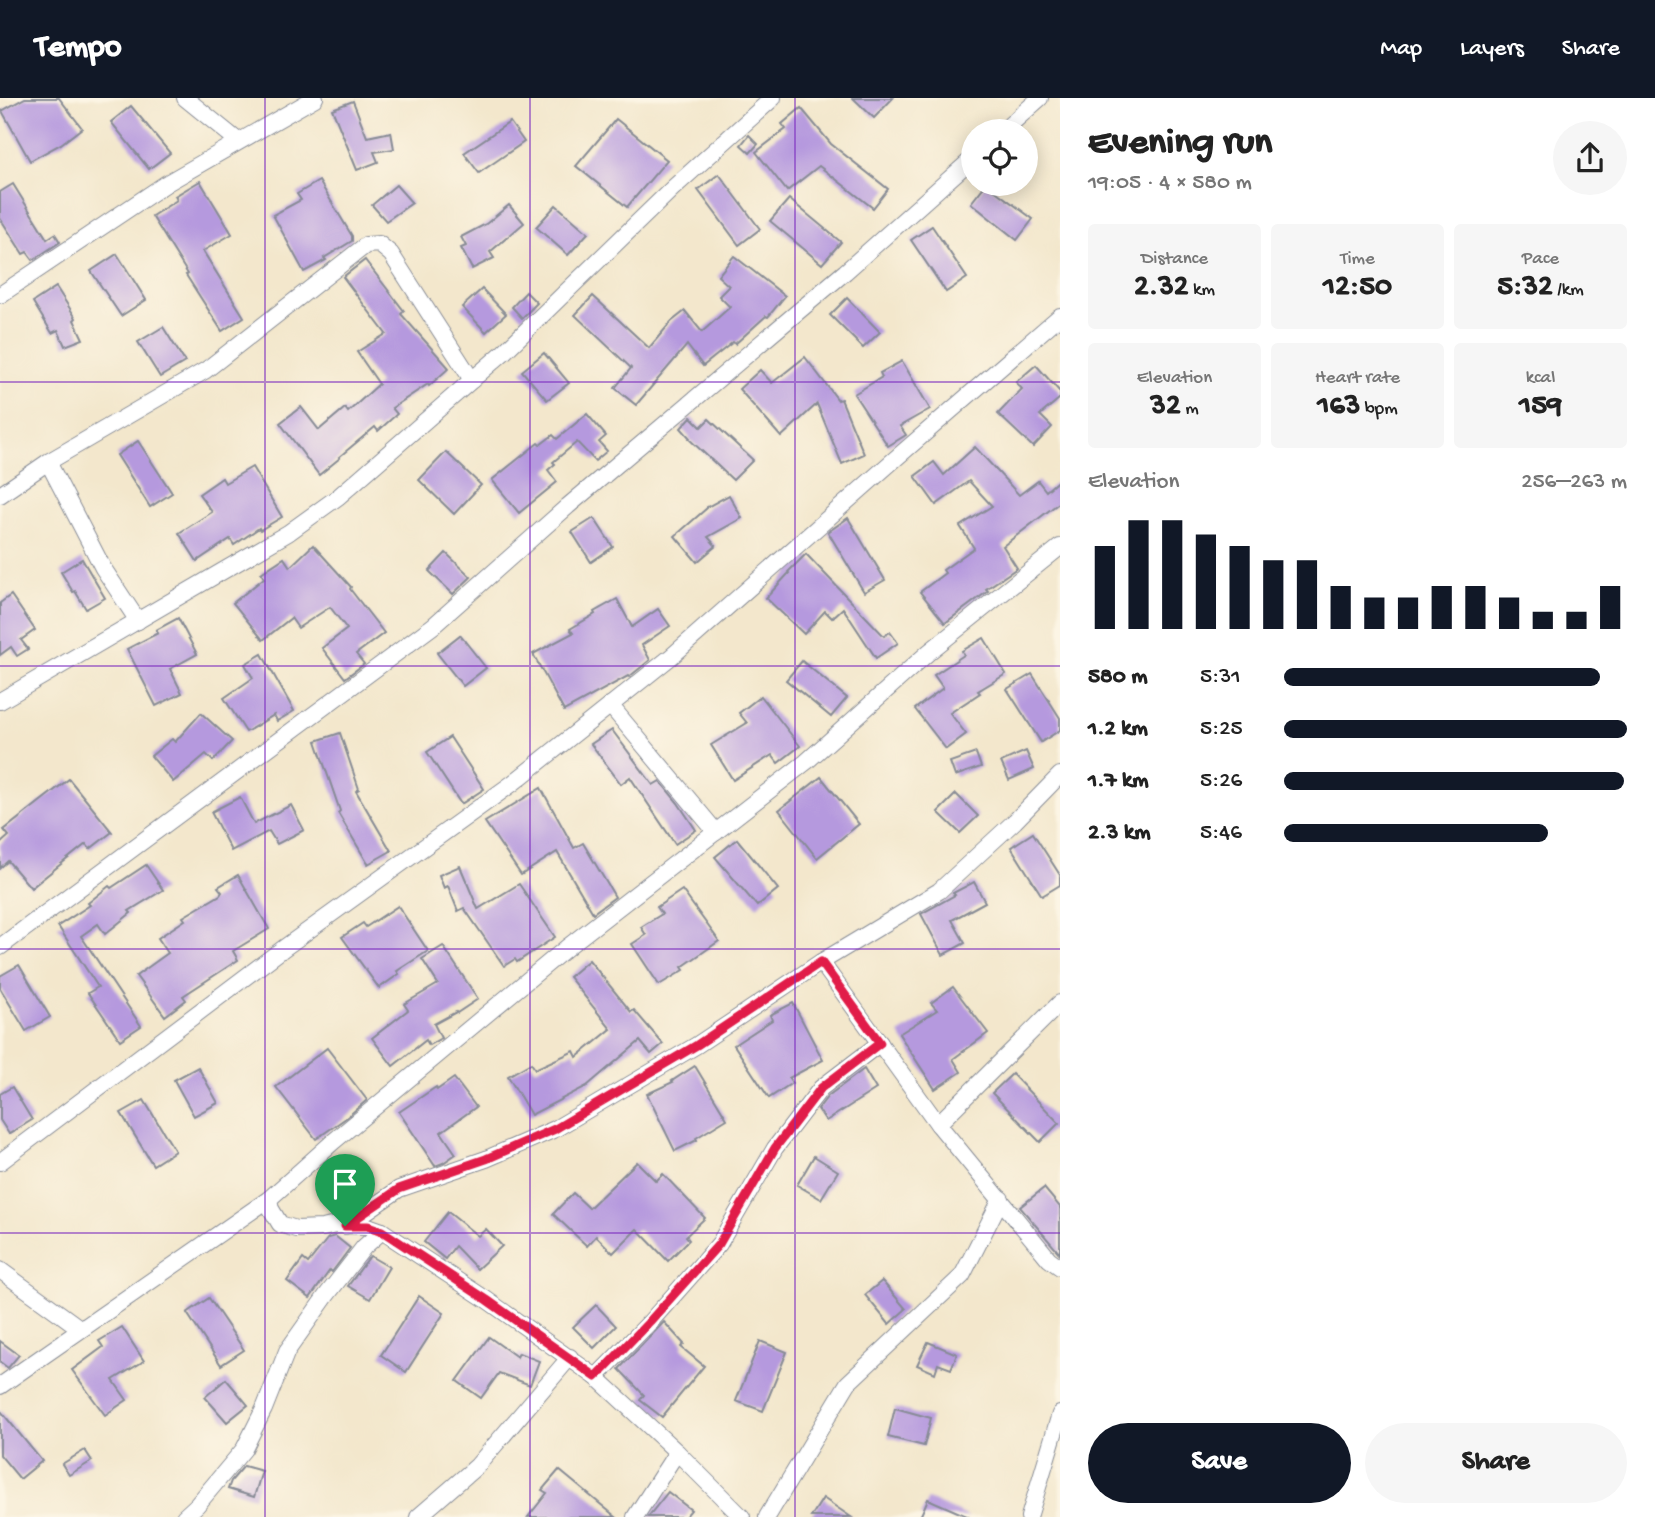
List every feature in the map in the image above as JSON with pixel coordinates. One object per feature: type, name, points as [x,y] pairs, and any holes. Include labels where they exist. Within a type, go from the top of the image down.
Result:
[{"type":"street","points":[[185,98],[238,141]]},
{"type":"street","points":[[0,295],[167,183],[315,98]]},
{"type":"street","points":[[0,701],[288,533],[338,497],[504,352],[673,188],[773,98]]},
{"type":"street","points":[[1016,119],[1040,98]]},
{"type":"street","points":[[0,947],[433,626],[569,506],[845,272],[961,169]]},
{"type":"street","points":[[0,495],[48,462],[206,370],[366,245],[379,244],[391,254],[472,380]]},
{"type":"street","points":[[0,1162],[284,948],[513,783],[672,656],[1060,316]]},
{"type":"street","points":[[48,462],[103,568],[138,621]]},
{"type":"street","points":[[0,1386],[269,1199],[334,1141],[570,945],[806,762],[929,652],[1060,547]]},
{"type":"street","points":[[610,705],[716,832]]},
{"type":"street","points":[[345,1226],[399,1189],[486,1159],[555,1129],[697,1045],[821,962],[939,891],[1060,775]]},
{"type":"street","points":[[821,962],[939,1124],[1049,1259],[1060,1267]]},
{"type":"street","points":[[939,1124],[1060,1003]]},
{"type":"street","points":[[596,1377],[719,1244],[775,1148],[821,1088],[880,1043]]},
{"type":"street","points":[[269,1199],[271,1209],[280,1224],[296,1229],[368,1226],[382,1231],[487,1300],[596,1377],[677,1452],[741,1517]]},
{"type":"street","points":[[767,1517],[848,1383],[962,1276],[1001,1199]]},
{"type":"street","points":[[184,1517],[244,1448],[264,1409],[287,1351],[364,1247],[382,1231]]},
{"type":"street","points":[[0,1270],[80,1329]]},
{"type":"street","points":[[418,1517],[477,1466],[570,1357]]},
{"type":"street","points":[[1029,1517],[1060,1414]]},
{"type":"street","points":[[635,1517],[677,1452]]},
{"type":"building","points":[[25,98],[59,98],[82,128],[61,144],[30,161],[2,111]]},
{"type":"building","points":[[853,98],[893,98],[874,118]]},
{"type":"building","points":[[353,101],[367,137],[391,132],[394,149],[374,152],[378,162],[357,170],[332,109]]},
{"type":"building","points":[[131,106],[170,153],[149,169],[111,122]]},
{"type":"building","points":[[801,108],[831,144],[888,189],[873,208],[819,166],[787,191],[756,152],[786,129],[782,124]]},
{"type":"building","points":[[616,119],[667,160],[627,207],[576,166]]},
{"type":"building","points":[[510,122],[524,142],[479,173],[464,153]]},
{"type":"building","points":[[749,135],[758,144],[750,153],[741,145]]},
{"type":"building","points":[[719,174],[760,229],[739,245],[698,190]]},
{"type":"building","points":[[200,181],[232,234],[203,251],[244,317],[222,331],[152,216],[177,200],[175,196]]},
{"type":"building","points":[[319,181],[352,236],[352,241],[304,272],[273,215],[301,200],[297,194]]},
{"type":"building","points":[[13,184],[47,239],[55,234],[60,242],[33,260],[27,252],[23,254],[0,218],[0,192]]},
{"type":"building","points":[[396,185],[412,203],[386,221],[372,205]]},
{"type":"building","points":[[977,196],[1002,196],[1033,219],[1017,240],[971,203]]},
{"type":"building","points":[[789,199],[841,242],[822,264],[770,221]]},
{"type":"building","points":[[509,205],[524,223],[490,252],[494,258],[472,269],[461,248],[466,246],[461,237],[486,224]]},
{"type":"building","points":[[556,205],[588,233],[568,255],[536,227]]},
{"type":"building","points":[[932,226],[967,278],[946,292],[911,240]]},
{"type":"building","points":[[117,254],[146,300],[121,316],[91,271]]},
{"type":"building","points":[[734,256],[785,296],[768,317],[703,366],[687,345],[636,405],[615,388],[631,368],[575,315],[593,296],[649,348],[671,322],[685,311],[702,332],[730,307],[719,296],[729,286],[718,276]]},
{"type":"building","points":[[365,260],[404,311],[401,314],[449,368],[429,386],[428,384],[392,408],[397,414],[378,431],[375,427],[319,475],[280,423],[301,407],[319,430],[345,408],[348,412],[379,384],[357,352],[386,334],[343,277]]},
{"type":"building","points":[[56,287],[76,318],[74,320],[83,339],[65,346],[58,330],[52,333],[33,302]]},
{"type":"building","points":[[482,289],[506,314],[486,332],[462,307]]},
{"type":"building","points":[[526,292],[537,303],[522,318],[512,307]]},
{"type":"building","points":[[847,298],[880,332],[863,348],[830,315]]},
{"type":"building","points":[[163,327],[185,362],[160,377],[138,342]]},
{"type":"building","points":[[544,353],[569,383],[547,400],[522,371]]},
{"type":"building","points":[[805,357],[838,400],[841,399],[864,454],[842,464],[817,404],[781,437],[739,389],[760,370],[772,383]]},
{"type":"building","points":[[902,361],[930,409],[900,426],[906,435],[888,446],[854,394],[882,377],[880,373]]},
{"type":"building","points":[[1036,365],[1060,392],[1060,398],[1040,415],[1052,427],[1033,447],[998,414],[1022,389],[1016,382]]},
{"type":"building","points":[[587,414],[606,436],[599,442],[607,451],[595,461],[577,442],[553,462],[555,464],[548,470],[557,482],[519,513],[492,480],[538,443],[540,445],[553,435],[557,439]]},
{"type":"building","points":[[691,417],[701,427],[709,419],[753,460],[733,480],[689,439],[681,428]]},
{"type":"building","points":[[138,441],[172,493],[150,507],[117,455]]},
{"type":"building","points":[[975,447],[1019,495],[1038,481],[1046,491],[1060,479],[1060,502],[1003,546],[1017,568],[986,589],[988,591],[945,623],[920,592],[945,573],[943,570],[974,548],[960,526],[992,506],[969,481],[936,505],[915,476],[934,462],[944,475]]},
{"type":"building","points":[[446,452],[481,485],[454,514],[419,480]]},
{"type":"building","points":[[252,467],[282,517],[234,545],[230,539],[197,561],[179,533],[212,512],[199,494],[222,478],[225,483]]},
{"type":"building","points":[[729,495],[742,518],[708,537],[716,546],[697,562],[675,536],[707,507]]},
{"type":"building","points":[[594,518],[613,547],[591,562],[572,532]]},
{"type":"building","points":[[848,518],[885,580],[864,592],[828,532]]},
{"type":"building","points":[[313,545],[351,587],[384,633],[356,654],[364,664],[345,678],[322,648],[347,629],[330,607],[298,628],[291,618],[263,640],[233,603],[264,578],[261,573],[284,558],[290,567]]},
{"type":"building","points":[[446,553],[471,577],[453,594],[429,571]]},
{"type":"building","points":[[806,554],[884,636],[890,632],[898,643],[876,658],[843,608],[832,618],[825,611],[804,634],[766,598]]},
{"type":"building","points":[[82,559],[105,598],[86,609],[61,572]]},
{"type":"building","points":[[11,595],[35,630],[21,640],[28,649],[17,656],[11,647],[0,655],[0,603]]},
{"type":"building","points":[[617,599],[632,627],[658,609],[670,626],[642,645],[650,660],[629,677],[564,711],[533,654],[573,633],[570,629]]},
{"type":"building","points":[[178,618],[197,654],[170,669],[182,693],[156,706],[127,649],[158,633],[156,630]]},
{"type":"building","points":[[460,635],[486,668],[463,686],[437,653]]},
{"type":"building","points":[[984,638],[1006,674],[950,713],[966,734],[946,749],[915,709],[943,688],[934,675],[964,655],[962,651]]},
{"type":"building","points":[[262,654],[294,711],[277,721],[274,715],[246,732],[224,698],[253,678],[245,664]]},
{"type":"building","points":[[802,661],[847,698],[831,717],[786,680]]},
{"type":"building","points":[[1032,674],[1060,718],[1060,730],[1041,742],[1007,689]]},
{"type":"building","points":[[761,696],[800,746],[778,763],[772,755],[733,780],[711,745],[747,723],[739,713]]},
{"type":"building","points":[[201,713],[232,741],[213,761],[206,754],[173,782],[151,756],[172,739],[175,742]]},
{"type":"building","points":[[612,730],[653,785],[660,781],[696,830],[675,844],[630,777],[621,784],[591,744]]},
{"type":"building","points":[[340,733],[359,789],[356,791],[391,851],[368,864],[338,813],[340,811],[316,741]]},
{"type":"building","points":[[450,737],[484,789],[461,804],[427,752]]},
{"type":"building","points":[[1026,751],[1034,769],[1009,780],[1001,762]]},
{"type":"building","points":[[976,753],[981,767],[955,776],[950,762]]},
{"type":"building","points":[[821,777],[859,824],[817,858],[779,810]]},
{"type":"building","points":[[69,779],[112,832],[90,849],[86,844],[31,888],[8,861],[0,868],[0,844],[9,836],[4,830]]},
{"type":"building","points":[[541,788],[574,848],[583,843],[615,897],[593,913],[557,852],[521,875],[485,822]]},
{"type":"building","points":[[956,794],[978,816],[960,833],[938,812]]},
{"type":"building","points":[[240,797],[254,824],[291,805],[304,830],[277,844],[269,831],[231,851],[211,812]]},
{"type":"building","points":[[1033,833],[1060,875],[1060,885],[1042,896],[1011,847]]},
{"type":"building","points":[[737,839],[778,889],[757,906],[715,857]]},
{"type":"building","points":[[146,865],[163,890],[129,911],[131,913],[105,934],[98,924],[81,936],[141,1026],[120,1040],[88,993],[98,987],[58,926],[90,905],[88,903],[109,886],[111,888]]},
{"type":"building","points":[[460,866],[478,909],[519,884],[555,937],[517,962],[515,959],[504,966],[464,908],[458,911],[448,886],[444,888],[439,875]]},
{"type":"building","points":[[238,875],[269,929],[233,951],[238,960],[183,996],[186,1000],[165,1016],[136,976],[168,953],[158,938],[185,920],[183,917],[220,895],[222,892],[218,887]]},
{"type":"building","points":[[974,882],[985,902],[952,920],[965,943],[943,955],[921,914]]},
{"type":"building","points":[[682,890],[719,941],[682,967],[684,970],[659,985],[632,944],[646,935],[641,927],[662,914],[657,907]]},
{"type":"building","points":[[398,906],[428,951],[397,971],[399,974],[379,988],[342,937],[363,923],[366,927]]},
{"type":"building","points":[[443,946],[478,999],[434,1024],[441,1038],[429,1045],[426,1040],[393,1066],[372,1038],[408,1010],[404,1004],[438,984],[422,959]]},
{"type":"building","points":[[589,960],[631,1012],[634,1010],[663,1044],[651,1054],[640,1041],[587,1086],[531,1115],[508,1076],[531,1063],[535,1069],[574,1051],[577,1057],[611,1029],[569,977]]},
{"type":"building","points":[[19,965],[50,1017],[26,1031],[0,988],[0,976]]},
{"type":"building","points":[[953,987],[988,1033],[953,1059],[961,1072],[935,1089],[899,1034],[937,1010],[931,1003]]},
{"type":"building","points":[[793,1003],[823,1060],[789,1078],[792,1083],[769,1098],[734,1045],[772,1020],[770,1015]]},
{"type":"building","points":[[327,1048],[367,1100],[316,1139],[276,1087]]},
{"type":"building","points":[[695,1066],[727,1119],[696,1138],[697,1140],[675,1151],[647,1094],[673,1082]]},
{"type":"building","points":[[198,1067],[218,1103],[194,1116],[174,1080]]},
{"type":"building","points":[[864,1069],[876,1089],[826,1121],[818,1109],[828,1096]]},
{"type":"building","points":[[1012,1074],[1059,1123],[1040,1142],[992,1093]]},
{"type":"building","points":[[454,1078],[476,1107],[441,1132],[456,1154],[435,1166],[399,1112]]},
{"type":"building","points":[[12,1087],[32,1120],[9,1134],[0,1120],[0,1094]]},
{"type":"building","points":[[144,1100],[175,1151],[153,1165],[121,1113]]},
{"type":"building","points":[[814,1156],[838,1171],[821,1199],[797,1185]]},
{"type":"building","points":[[637,1162],[656,1181],[663,1174],[705,1218],[686,1236],[689,1240],[668,1261],[637,1229],[613,1253],[596,1236],[587,1246],[553,1214],[573,1193],[589,1208]]},
{"type":"building","points":[[1044,1188],[1060,1207],[1060,1254],[1020,1207]]},
{"type":"building","points":[[448,1212],[478,1236],[486,1229],[502,1246],[477,1269],[455,1246],[445,1259],[424,1242]]},
{"type":"building","points":[[335,1236],[350,1248],[310,1298],[287,1281],[303,1259],[308,1263],[328,1238]]},
{"type":"building","points":[[370,1256],[389,1267],[370,1299],[348,1286]]},
{"type":"building","points":[[882,1281],[906,1309],[889,1324],[865,1295]]},
{"type":"building","points":[[419,1296],[444,1313],[406,1372],[381,1355]]},
{"type":"building","points":[[209,1298],[244,1350],[221,1365],[187,1313]]},
{"type":"building","points":[[596,1305],[616,1326],[594,1348],[573,1327]]},
{"type":"building","points":[[664,1322],[684,1344],[681,1347],[704,1366],[662,1417],[640,1400],[644,1395],[619,1369]]},
{"type":"building","points":[[122,1327],[144,1361],[113,1380],[127,1400],[105,1415],[72,1370],[103,1347],[99,1341]]},
{"type":"building","points":[[489,1337],[517,1357],[519,1353],[539,1361],[530,1385],[499,1373],[481,1398],[457,1381]]},
{"type":"building","points":[[0,1341],[19,1355],[8,1368],[0,1362]]},
{"type":"building","points":[[760,1341],[787,1352],[763,1411],[736,1401]]},
{"type":"building","points":[[928,1342],[957,1354],[951,1369],[938,1364],[935,1373],[917,1365]]},
{"type":"building","points":[[226,1379],[248,1405],[227,1422],[205,1397]]},
{"type":"building","points":[[895,1408],[931,1418],[924,1446],[888,1437]]},
{"type":"building","points":[[0,1410],[42,1461],[20,1479],[0,1455]]},
{"type":"building","points":[[85,1450],[92,1461],[69,1475],[62,1464]]},
{"type":"building","points":[[244,1466],[262,1471],[254,1497],[228,1489],[231,1481]]},
{"type":"building","points":[[559,1470],[616,1517],[528,1517],[547,1493],[542,1490]]},
{"type":"building","points":[[668,1492],[691,1510],[685,1517],[648,1517]]},
{"type":"building","points":[[823,1498],[851,1517],[811,1517]]},
{"type":"building","points":[[928,1499],[969,1517],[920,1517]]},
{"type":"route","points":[[821,962],[880,1043],[821,1088],[775,1148],[719,1244],[596,1377],[487,1300],[382,1231],[368,1226],[345,1226],[399,1189],[486,1159],[555,1129],[697,1045],[821,962]]}]
